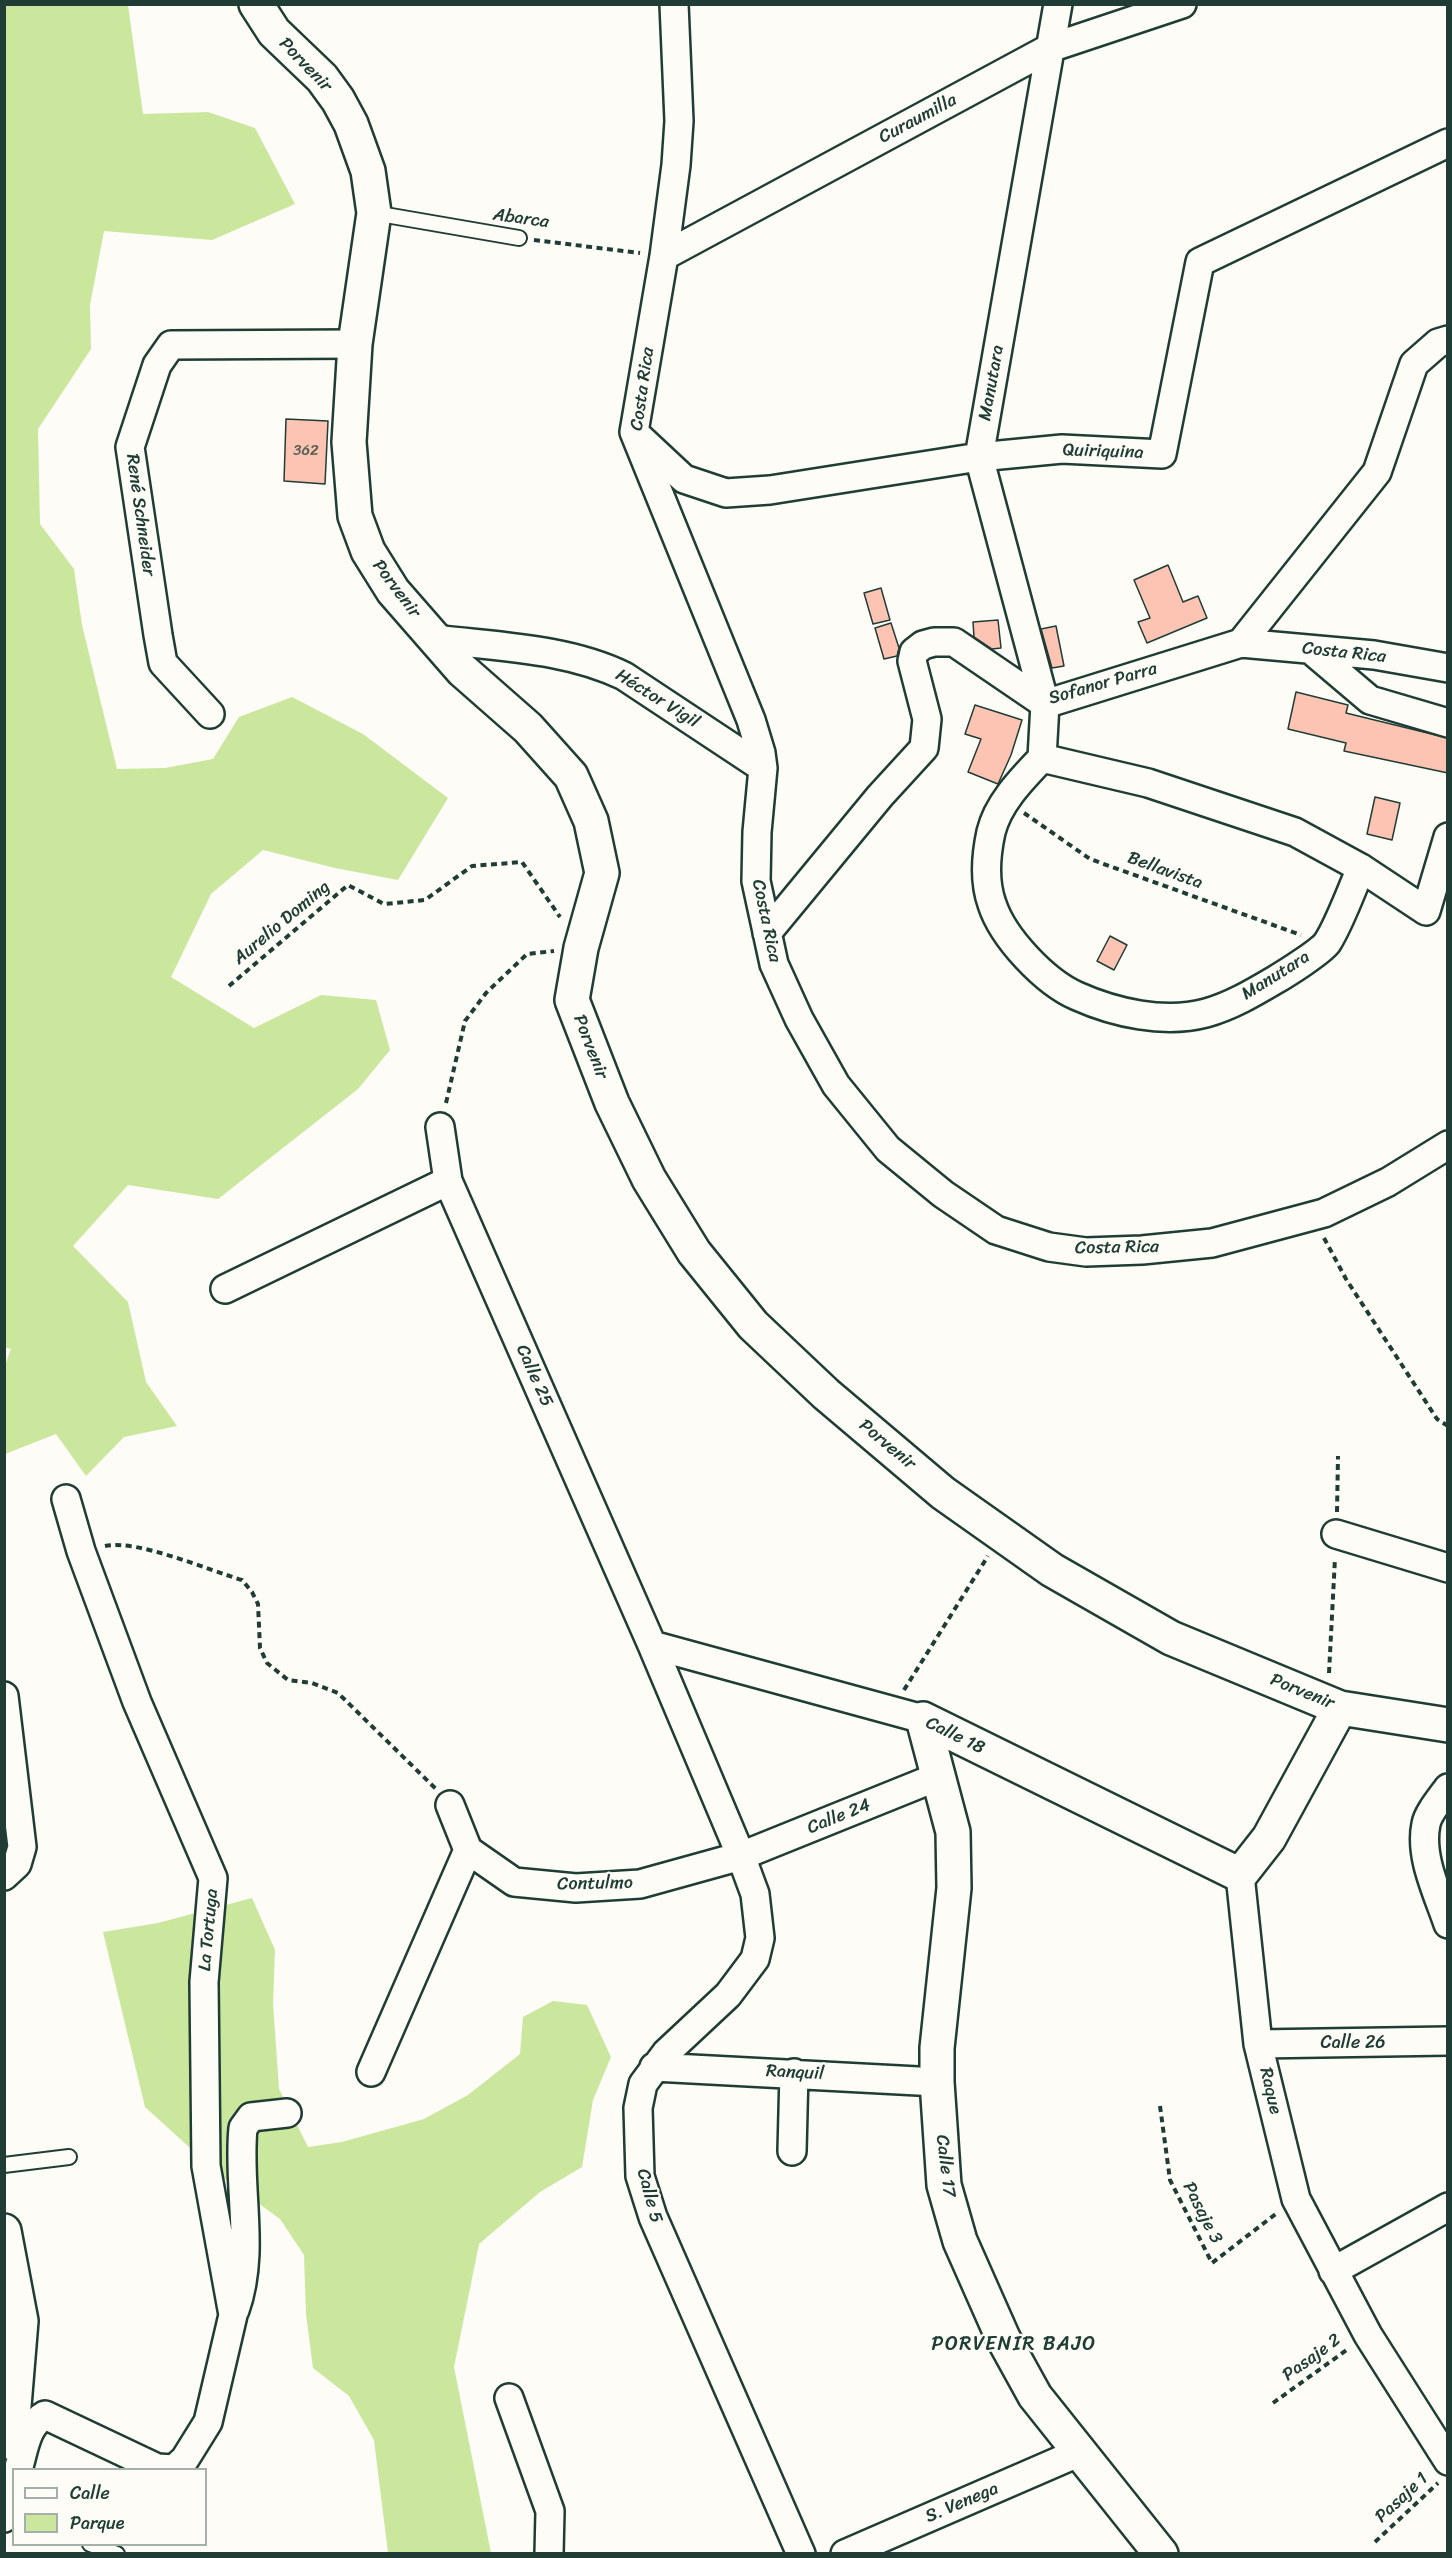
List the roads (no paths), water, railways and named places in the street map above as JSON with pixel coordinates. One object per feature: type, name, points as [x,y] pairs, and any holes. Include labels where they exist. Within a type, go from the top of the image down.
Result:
[{"type":"street","name":"Porvenir","points":[[256,4],[274,32],[322,78],[338,100],[362,150],[368,171],[374,213],[355,344],[349,442],[355,516],[368,551],[393,591],[462,670],[528,728],[571,776],[591,821],[602,873],[581,948],[572,1000],[612,1103],[649,1179],[694,1252],[753,1325],[826,1394],[943,1493],[1052,1570],[1171,1638],[1340,1708],[1448,1725]]},
{"type":"street","name":"Costa Rica","points":[[674,4],[679,121],[676,165],[664,256],[634,432],[751,720],[763,768],[756,832],[756,881],[774,964],[799,1019],[836,1085],[888,1149],[943,1194],[996,1230],[1049,1247],[1086,1252],[1142,1250],[1212,1243],[1313,1216],[1388,1182],[1448,1145]]},
{"type":"street","name":"Manutara","points":[[1058,4],[979,458],[1045,704],[1042,758],[1017,784],[992,830],[986,868],[992,904],[1011,939],[1042,973],[1075,996],[1117,1010],[1158,1018],[1205,1013],[1245,998],[1283,975],[1326,944],[1361,868]]},
{"type":"street","name":"Curaumilla","points":[[664,256],[1050,48],[1182,4]]},
{"type":"street","name":"Quiriquina","points":[[634,432],[684,479],[726,493],[770,490],[979,458],[1062,449],[1162,454],[1200,262],[1448,142]]},
{"type":"street","points":[[1241,643],[1377,472],[1414,363],[1438,343],[1448,340]]},
{"type":"street","name":"René Schneider","points":[[210,714],[163,663],[158,635],[130,447],[157,365],[171,345],[355,344]]},
{"type":"street","name":"Héctor Vigil","points":[[435,639],[566,656],[601,665],[624,676],[763,768]]},
{"type":"street","name":"Sofanor Parra","points":[[767,933],[880,796],[924,748],[927,719],[912,661],[914,652],[923,645],[934,642],[954,642],[1045,704],[1241,643]]},
{"type":"street","name":"Costa Rica","points":[[1241,643],[1374,656],[1448,668]]},
{"type":"street","points":[[1311,650],[1370,700],[1448,723]]},
{"type":"street","points":[[1042,758],[1148,783],[1295,832],[1361,868],[1426,911],[1448,837]]},
{"type":"street","name":"Calle 25","points":[[440,1127],[448,1181],[652,1645],[741,1856]]},
{"type":"street","points":[[225,1289],[448,1181]]},
{"type":"street","name":"La Tortuga","points":[[66,1499],[81,1551],[137,1702],[213,1878],[204,1983],[206,2166],[233,2315]]},
{"type":"street","points":[[1336,1534],[1448,1568]]},
{"type":"street","name":"Calle 18","points":[[652,1645],[923,1719],[1240,1875]]},
{"type":"street","points":[[4,1696],[22,1847],[17,1864],[4,1876]]},
{"type":"street","points":[[1240,1875],[1269,1838],[1340,1708]]},
{"type":"street","name":"Calle 17","points":[[923,1719],[953,1832],[954,1888],[937,2048],[944,2185],[960,2241],[1003,2338],[1035,2396],[1161,2553]]},
{"type":"street","name":"Calle 24","points":[[741,1856],[937,1777]]},
{"type":"street","points":[[1448,1788],[1426,1823],[1426,1846],[1430,1871],[1448,1924]]},
{"type":"street","points":[[371,2072],[468,1850],[450,1805]]},
{"type":"street","name":"Contulmo","points":[[468,1850],[514,1882],[576,1888],[640,1884],[741,1856]]},
{"type":"street","name":"Calle 5","points":[[741,1856],[755,1894],[760,1938],[755,1959],[728,1995],[654,2067],[642,2084],[638,2108],[640,2176],[653,2217],[801,2553]]},
{"type":"street","name":"Raque","points":[[1240,1875],[1258,2044],[1296,2199],[1443,2472]]},
{"type":"street","name":"Calle 26","points":[[1258,2044],[1448,2041]]},
{"type":"street","name":"Ranquil","points":[[654,2067],[937,2082]]},
{"type":"street","points":[[792,2151],[794,2073]]},
{"type":"street","name":"La Tortuga","points":[[175,2468],[185,2459],[208,2422],[233,2315],[242,2290],[246,2266],[243,2128],[251,2117],[287,2113]]},
{"type":"street","points":[[1333,2271],[1448,2207]]},
{"type":"street","points":[[4,2231],[21,2321],[14,2406],[4,2442]]},
{"type":"street","points":[[509,2398],[550,2511],[549,2553]]},
{"type":"street","name":"La Tortuga","points":[[18,2468],[28,2435],[37,2419],[45,2415],[157,2468]]},
{"type":"street","name":"S. Venega","points":[[845,2553],[1080,2452]]},
{"type":"street","points":[[5,2518],[12,2493]]},
{"type":"lane","name":"Abarca","points":[[374,213],[519,238]]},
{"type":"lane","points":[[4,2164],[69,2157]]},
{"type":"lane","points":[[96,2546],[117,2553]]},
{"type":"district","name":"PORVENIR BAJO","points":[[1014,2345]]}]
